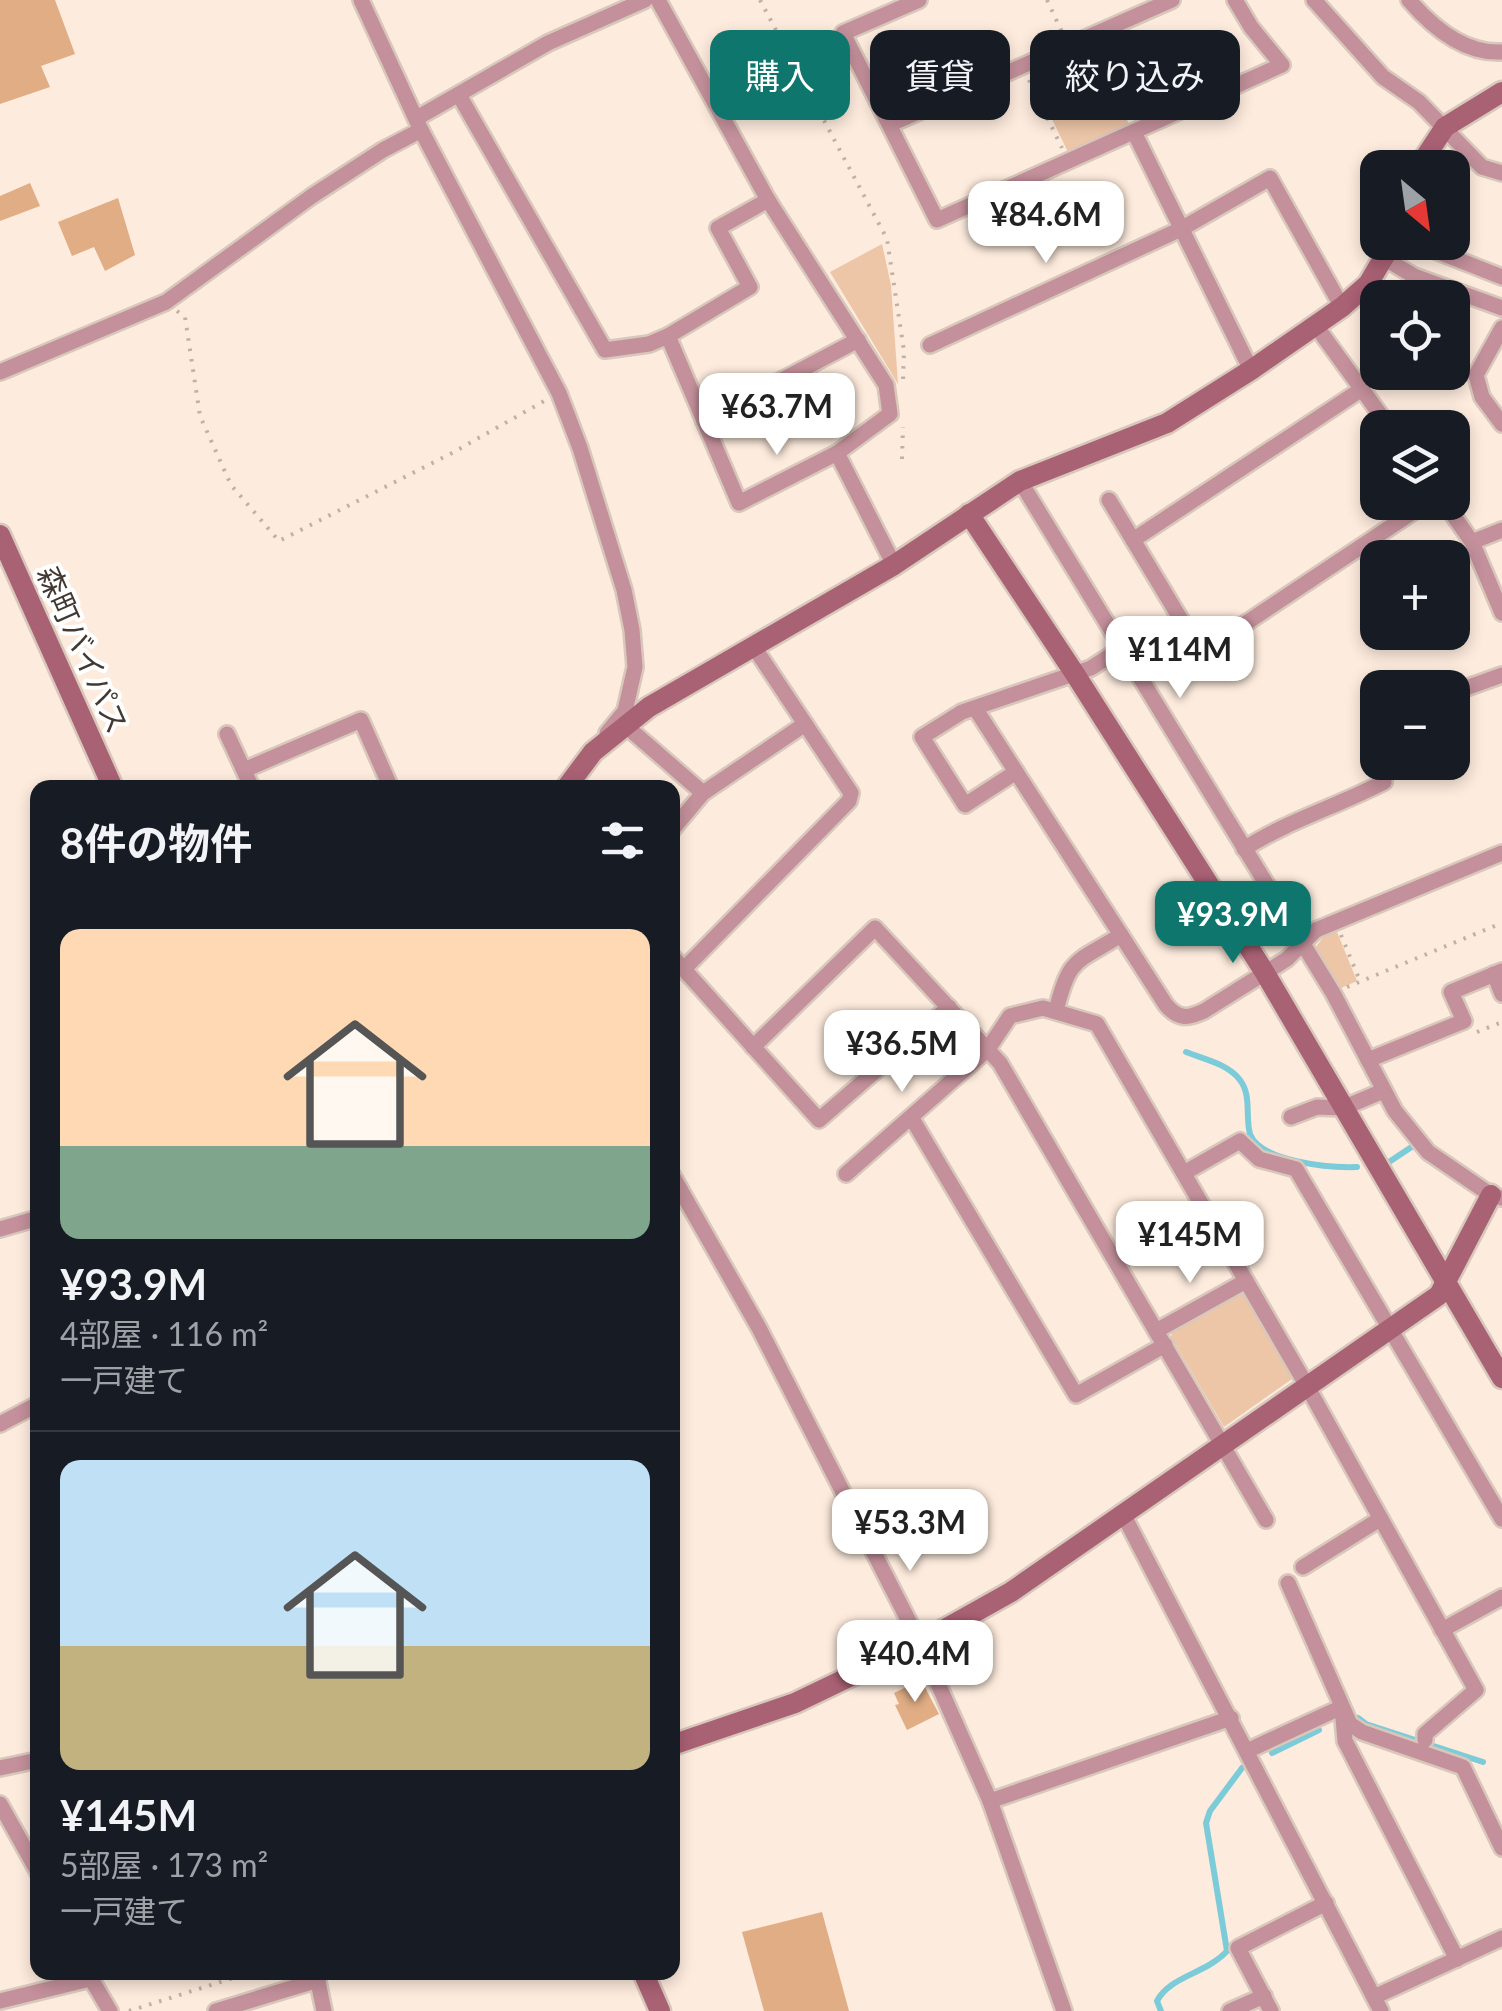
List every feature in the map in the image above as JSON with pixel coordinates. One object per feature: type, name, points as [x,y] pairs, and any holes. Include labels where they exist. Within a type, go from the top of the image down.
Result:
[{"type":"street","points":[[361,0],[419,124],[559,393],[624,590],[635,666],[625,711],[572,780]]},
{"type":"street","points":[[0,372],[166,302],[458,94],[548,43],[645,0]]},
{"type":"street","points":[[658,0],[768,200],[886,385],[890,414],[836,452],[739,504],[668,336]]},
{"type":"street","points":[[919,0],[844,33],[937,220],[1282,65],[1250,27],[1235,0]]},
{"type":"street","points":[[1104,30],[1172,0]]},
{"type":"street","points":[[1314,0],[1383,77],[1445,127],[1482,167],[1502,173]]},
{"type":"street","points":[[1409,0],[1462,44],[1484,53],[1502,52]]},
{"type":"street","points":[[891,124],[1030,62]]},
{"type":"street","points":[[1430,150],[1445,127],[1502,92]]},
{"type":"street","points":[[458,94],[604,350],[650,344],[750,287],[718,228],[768,200]]},
{"type":"street","points":[[1136,131],[1251,370]]},
{"type":"street","points":[[930,344],[1181,229],[1270,178],[1342,307]]},
{"type":"street","points":[[593,752],[650,707],[894,565],[1020,481],[1167,424],[1342,307],[1368,284],[1383,260]]},
{"type":"street","points":[[1399,260],[1414,276],[1502,308]]},
{"type":"street","points":[[1459,260],[1502,277]]},
{"type":"street","points":[[1316,326],[1360,386]]},
{"type":"street","points":[[1502,328],[1476,375],[1482,397],[1502,424]]},
{"type":"street","points":[[704,420],[858,340]]},
{"type":"street","points":[[1133,540],[1360,390]]},
{"type":"street","points":[[836,452],[894,565]]},
{"type":"street","points":[[680,1743],[795,1703],[920,1644],[1011,1592],[1446,1287],[1496,1196],[1453,1170],[1417,1141],[1383,1091],[1333,993],[1020,481]]},
{"type":"street","points":[[1109,500],[1201,652],[1401,520]]},
{"type":"street","points":[[969,514],[1264,973],[1502,1378]]},
{"type":"street","points":[[1457,520],[1472,542],[1500,603]]},
{"type":"street","points":[[1472,542],[1502,530]]},
{"type":"street","name":"森町バイパス","points":[[0,535],[109,780]]},
{"type":"street","points":[[684,970],[850,801],[851,793],[754,647]]},
{"type":"street","points":[[1016,772],[965,804],[922,737],[962,712],[1075,674],[1122,648]]},
{"type":"street","points":[[1470,687],[1502,675]]},
{"type":"street","points":[[976,708],[1166,1005],[1180,1016],[1204,1011],[1264,973],[1316,930],[1502,852]]},
{"type":"street","points":[[244,770],[361,720],[387,780]]},
{"type":"street","points":[[680,820],[704,792],[805,724]]},
{"type":"street","points":[[626,726],[704,792]]},
{"type":"street","points":[[227,734],[248,780]]},
{"type":"street","points":[[1244,849],[1268,834],[1384,782]]},
{"type":"street","points":[[754,1046],[876,928],[1000,1064],[1266,1520]]},
{"type":"street","points":[[1056,1011],[1070,966],[1121,936]]},
{"type":"street","points":[[680,965],[819,1120],[949,1008]]},
{"type":"street","points":[[1368,1060],[1464,1021],[1451,992],[1498,973],[1502,994]]},
{"type":"street","points":[[846,1174],[988,1049],[1010,1016],[1042,1008],[1097,1024],[1307,1386],[1476,1690],[1425,1734],[1425,1740]]},
{"type":"street","points":[[1291,1117],[1317,1107],[1343,1108],[1383,1091]]},
{"type":"street","points":[[911,1117],[1076,1395],[1246,1281]]},
{"type":"street","points":[[1184,1173],[1240,1140],[1259,1159],[1296,1169],[1502,1519]]},
{"type":"street","points":[[680,1189],[759,1328],[920,1644],[990,1801],[1064,2011]]},
{"type":"street","points":[[0,1229],[30,1220]]},
{"type":"street","points":[[0,1424],[30,1408]]},
{"type":"street","points":[[1124,1514],[1378,2004],[1456,1959],[1502,1938]]},
{"type":"street","points":[[1303,1566],[1380,1519]]},
{"type":"street","points":[[1288,1583],[1350,1724],[1362,1732],[1463,1768],[1502,1848]]},
{"type":"street","points":[[1442,1630],[1502,1597]]},
{"type":"street","points":[[1248,1750],[1342,1707]]},
{"type":"street","points":[[1342,1707],[1345,1740],[1456,1959]]},
{"type":"street","points":[[990,1801],[1231,1718]]},
{"type":"street","points":[[0,1768],[30,1762]]},
{"type":"street","points":[[0,1804],[30,1858]]},
{"type":"street","points":[[1230,2011],[1267,2004],[1238,1948],[1326,1902]]},
{"type":"street","points":[[0,2002],[75,1980]]},
{"type":"street","points":[[91,1980],[110,2011]]},
{"type":"street","points":[[216,2011],[305,1980]]},
{"type":"street","points":[[318,1980],[324,2011]]},
{"type":"street","points":[[646,1980],[660,2011]]},
{"type":"path","points":[[760,0],[888,239],[904,350],[903,386]]},
{"type":"path","points":[[1047,0],[1062,30]]},
{"type":"path","points":[[1022,66],[1069,161]]},
{"type":"path","points":[[1131,120],[1136,131]]},
{"type":"path","points":[[166,302],[185,317],[200,416],[230,485],[279,541],[452,453],[559,393]]},
{"type":"path","points":[[902,459],[903,423]]},
{"type":"path","points":[[1336,922],[1360,981]]},
{"type":"path","points":[[1333,993],[1502,923]]},
{"type":"path","points":[[1464,1021],[1471,1022],[1476,1032],[1502,1022]]},
{"type":"path","points":[[129,2011],[227,1980]]},
{"type":"shaded area","points":[[1052,120],[1127,120],[1129,124],[1068,152]]},
{"type":"shaded area","points":[[882,244],[891,285],[898,384],[830,272]]},
{"type":"shaded area","points":[[1337,932],[1357,981],[1339,989],[1316,947],[1323,937]]},
{"type":"shaded area","points":[[1236,1294],[1244,1295],[1292,1379],[1224,1427],[1171,1337],[1173,1329]]},
{"type":"building","points":[[0,0],[55,0],[75,54],[41,66],[50,87],[0,104]]},
{"type":"building","points":[[30,183],[40,206],[0,221],[0,196]]},
{"type":"building","points":[[118,198],[135,255],[105,271],[94,247],[72,256],[58,222]]},
{"type":"building","points":[[921,1680],[939,1714],[907,1730],[895,1705],[899,1704],[894,1693]]},
{"type":"building","points":[[822,1912],[849,2011],[764,2011],[742,1932]]},
{"type":"waterway","points":[[1186,1052],[1222,1066],[1240,1080],[1246,1093],[1250,1134],[1267,1151],[1314,1164],[1357,1167]]},
{"type":"waterway","points":[[1386,1164],[1413,1146]]},
{"type":"waterway","points":[[1358,1718],[1366,1724],[1483,1762]]},
{"type":"waterway","points":[[1272,1753],[1319,1730]]},
{"type":"waterway","points":[[1161,2011],[1157,2001],[1170,1986],[1227,1951],[1206,1823],[1210,1811],[1242,1768]]}]
